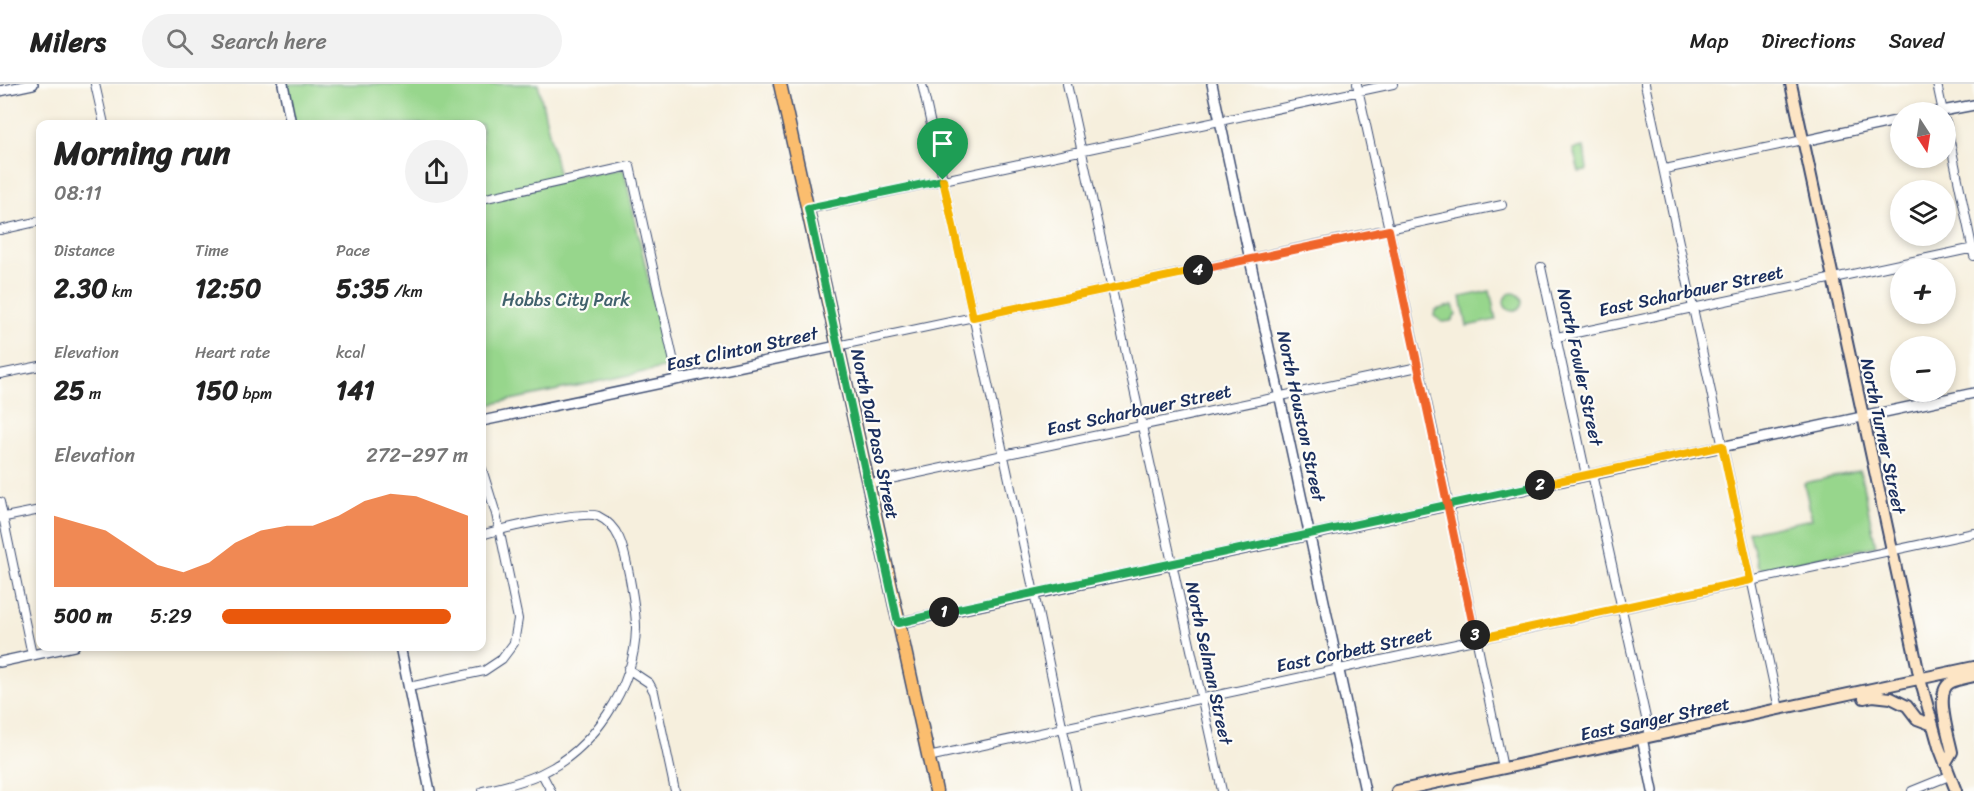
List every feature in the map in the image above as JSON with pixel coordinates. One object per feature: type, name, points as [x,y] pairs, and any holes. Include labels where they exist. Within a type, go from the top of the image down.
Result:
[{"type":"main road","name":"North Dal Paso Street","points":[[780,84],[936,791]]},
{"type":"main road","name":"North Turner Street","points":[[1791,84],[1920,679],[1945,764],[1956,791]]},
{"type":"main road","name":"East Sanger Street","points":[[1397,791],[1974,667]]},
{"type":"main road","points":[[1945,764],[1952,752],[1942,694],[1951,682],[1974,676]]},
{"type":"main road","points":[[1794,706],[1802,709],[1882,696],[1907,706],[1917,718],[1933,725]]},
{"type":"street","points":[[0,91],[33,84]]},
{"type":"street","points":[[95,84],[103,120]]},
{"type":"street","points":[[283,84],[290,120]]},
{"type":"street","points":[[922,84],[1076,791]]},
{"type":"street","name":"North Selman Street","points":[[1066,84],[1113,288],[1222,791]]},
{"type":"street","name":"North Houston Street","points":[[1212,84],[1365,791]]},
{"type":"street","points":[[808,208],[1221,121],[1358,88],[1393,84]]},
{"type":"street","points":[[1645,84],[1779,709]]},
{"type":"street","points":[[1937,84],[1940,102]]},
{"type":"street","points":[[1358,88],[1503,768]]},
{"type":"street","points":[[1956,109],[1974,105]]},
{"type":"street","points":[[1665,169],[1890,122]]},
{"type":"street","points":[[486,198],[630,166],[678,380]]},
{"type":"street","points":[[1956,168],[1973,251]]},
{"type":"street","name":"East Clinton Street","points":[[486,420],[1502,205]]},
{"type":"street","points":[[0,230],[36,222]]},
{"type":"street","name":"East Scharbauer Street","points":[[1557,337],[1832,278],[1973,251]]},
{"type":"street","name":"North Fowler Street","points":[[1541,267],[1620,608],[1646,737],[1653,791]]},
{"type":"street","points":[[0,374],[36,367]]},
{"type":"street","name":"East Scharbauer Street","points":[[867,484],[1418,367]]},
{"type":"street","points":[[898,623],[1974,393]]},
{"type":"street","points":[[409,687],[484,671],[502,659],[514,643],[519,619],[500,531],[486,483]]},
{"type":"street","points":[[0,502],[32,656]]},
{"type":"street","points":[[2,518],[36,511]]},
{"type":"street","points":[[483,791],[542,774],[566,758],[590,736],[607,715],[628,669],[636,628],[633,596],[621,541],[615,528],[598,516],[589,514],[486,534]]},
{"type":"street","name":"East Corbett Street","points":[[928,757],[1974,533]]},
{"type":"street","points":[[0,662],[53,651]]},
{"type":"street","points":[[401,651],[430,791]]},
{"type":"street","points":[[628,669],[649,683],[654,692],[675,791]]},
{"type":"street","points":[[542,774],[551,791]]},
{"type":"street","points":[[1912,791],[1949,776]]},
{"type":"green space","name":"Hobbs City Park","points":[[285,84],[538,84],[559,177],[624,170],[668,367],[486,405],[486,120],[293,120]]},
{"type":"green space","points":[[1584,147],[1587,169],[1579,172],[1573,149]]},
{"type":"green space","points":[[1490,291],[1496,320],[1467,326],[1461,297]]},
{"type":"green space","points":[[1513,293],[1519,296],[1522,302],[1519,308],[1513,311],[1507,308],[1504,302],[1507,296]]},
{"type":"green space","points":[[1453,305],[1456,315],[1451,321],[1443,322],[1434,316],[1435,310]]},
{"type":"green space","points":[[1860,471],[1876,546],[1763,569],[1758,567],[1749,532],[1812,519],[1804,483]]},
{"type":"route","points":[[943,180],[808,208],[898,623],[1448,504],[1722,446],[1751,580],[1476,639],[1462,575],[1448,504],[1434,434],[1389,230],[973,317],[943,180]]}]
